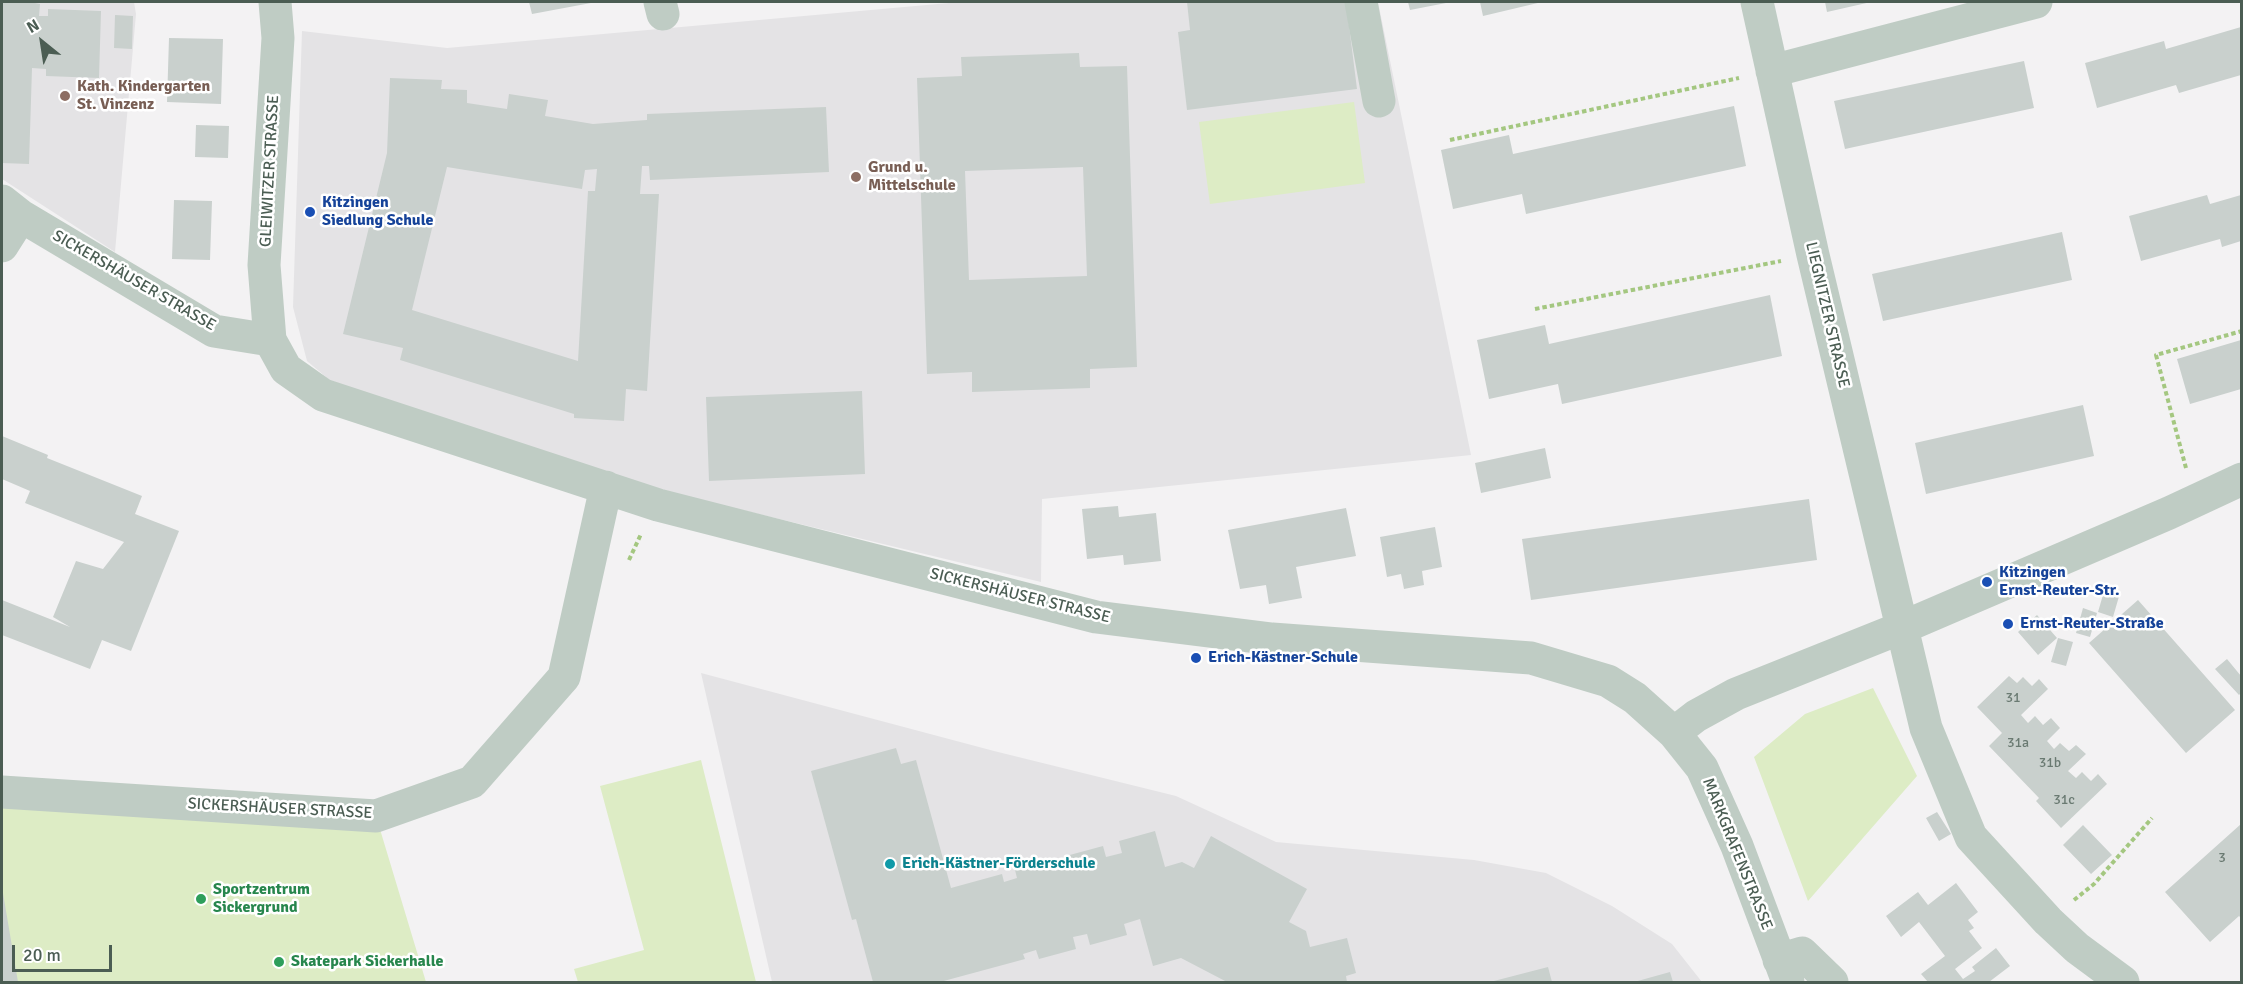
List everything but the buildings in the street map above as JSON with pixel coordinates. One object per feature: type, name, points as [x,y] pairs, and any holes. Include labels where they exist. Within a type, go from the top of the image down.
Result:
[{"type":"street","name":"GLEIWITZER STRASSE","points":[[270,340],[264,266],[278,38],[274,2]]},
{"type":"street","points":[[1361,2],[1379,101]]},
{"type":"street","name":"LIEGNITZER STRASSE","points":[[1757,2],[1813,255],[1926,728],[1971,837],[2048,921],[2077,948],[2123,982]]},
{"type":"street","points":[[1772,71],[2036,2]]},
{"type":"street","name":"SICKERSHÄUSER STRASSE","points":[[2,246],[11,209],[214,331],[270,340],[286,369],[323,395],[658,505],[1096,618],[1272,639],[1531,658],[1608,681],[1635,698],[1674,733]]},
{"type":"street","points":[[1674,733],[1696,716],[1736,694],[1901,628],[2241,479]]},
{"type":"street","name":"SICKERSHÄUSER STRASSE","points":[[2,792],[376,816],[472,782],[564,677],[606,488]]},
{"type":"street","name":"MARKGRAFENSTRASSE","points":[[1674,733],[1702,768],[1737,846],[1784,971]]},
{"type":"street","points":[[1784,971],[1802,953],[1832,982]]},
{"type":"path","points":[[1450,140],[1772,71]]},
{"type":"path","points":[[1535,309],[1813,255]]},
{"type":"path","points":[[2194,501],[2156,355],[2241,331]]},
{"type":"path","points":[[2048,921],[2094,884],[2152,818]]},
{"type":"shaded area","name":"Kath. Kindergarten St. Vinzenz","points":[[2,2],[134,2],[136,14],[115,252],[2,179]]},
{"type":"shaded area","name":"Grund u. Mittelschule","points":[[960,2],[1378,2],[1471,455],[1042,499],[1041,582],[613,479],[339,388],[307,361],[293,307],[302,31],[447,48]]},
{"type":"shaded area","points":[[701,673],[994,751],[1176,796],[1276,842],[1474,860],[1546,873],[1612,906],[1672,944],[1702,982],[772,982]]},
{"type":"green space","points":[[1354,102],[1365,183],[1210,204],[1199,122]]},
{"type":"green space","points":[[1873,688],[1917,776],[1808,901],[1754,757],[1805,714]]},
{"type":"green space","points":[[701,760],[756,982],[578,982],[574,969],[644,950],[600,786]]},
{"type":"green space","name":"Sportzentrum Sickergrund","points":[[2,792],[376,816],[426,982],[2,982]]},
{"type":"place","name":"Kath. Kindergarten St. Vinzenz","points":[[65,96]]},
{"type":"place","name":"Grund u. Mittelschule","points":[[856,177]]},
{"type":"place","name":"Kitzingen Siedlung Schule","points":[[310,212]]},
{"type":"place","name":"Kitzingen Ernst-Reuter-Str.","points":[[1987,582]]},
{"type":"place","name":"Ernst-Reuter-Straße","points":[[2008,624]]},
{"type":"place","name":"Erich-Kästner-Schule","points":[[1196,658]]},
{"type":"place","name":"Erich-Kästner-Förderschule","points":[[890,864]]},
{"type":"place","name":"Sportzentrum Sickergrund","points":[[201,899]]},
{"type":"place","name":"Skatepark Sickerhalle","points":[[279,962]]}]
